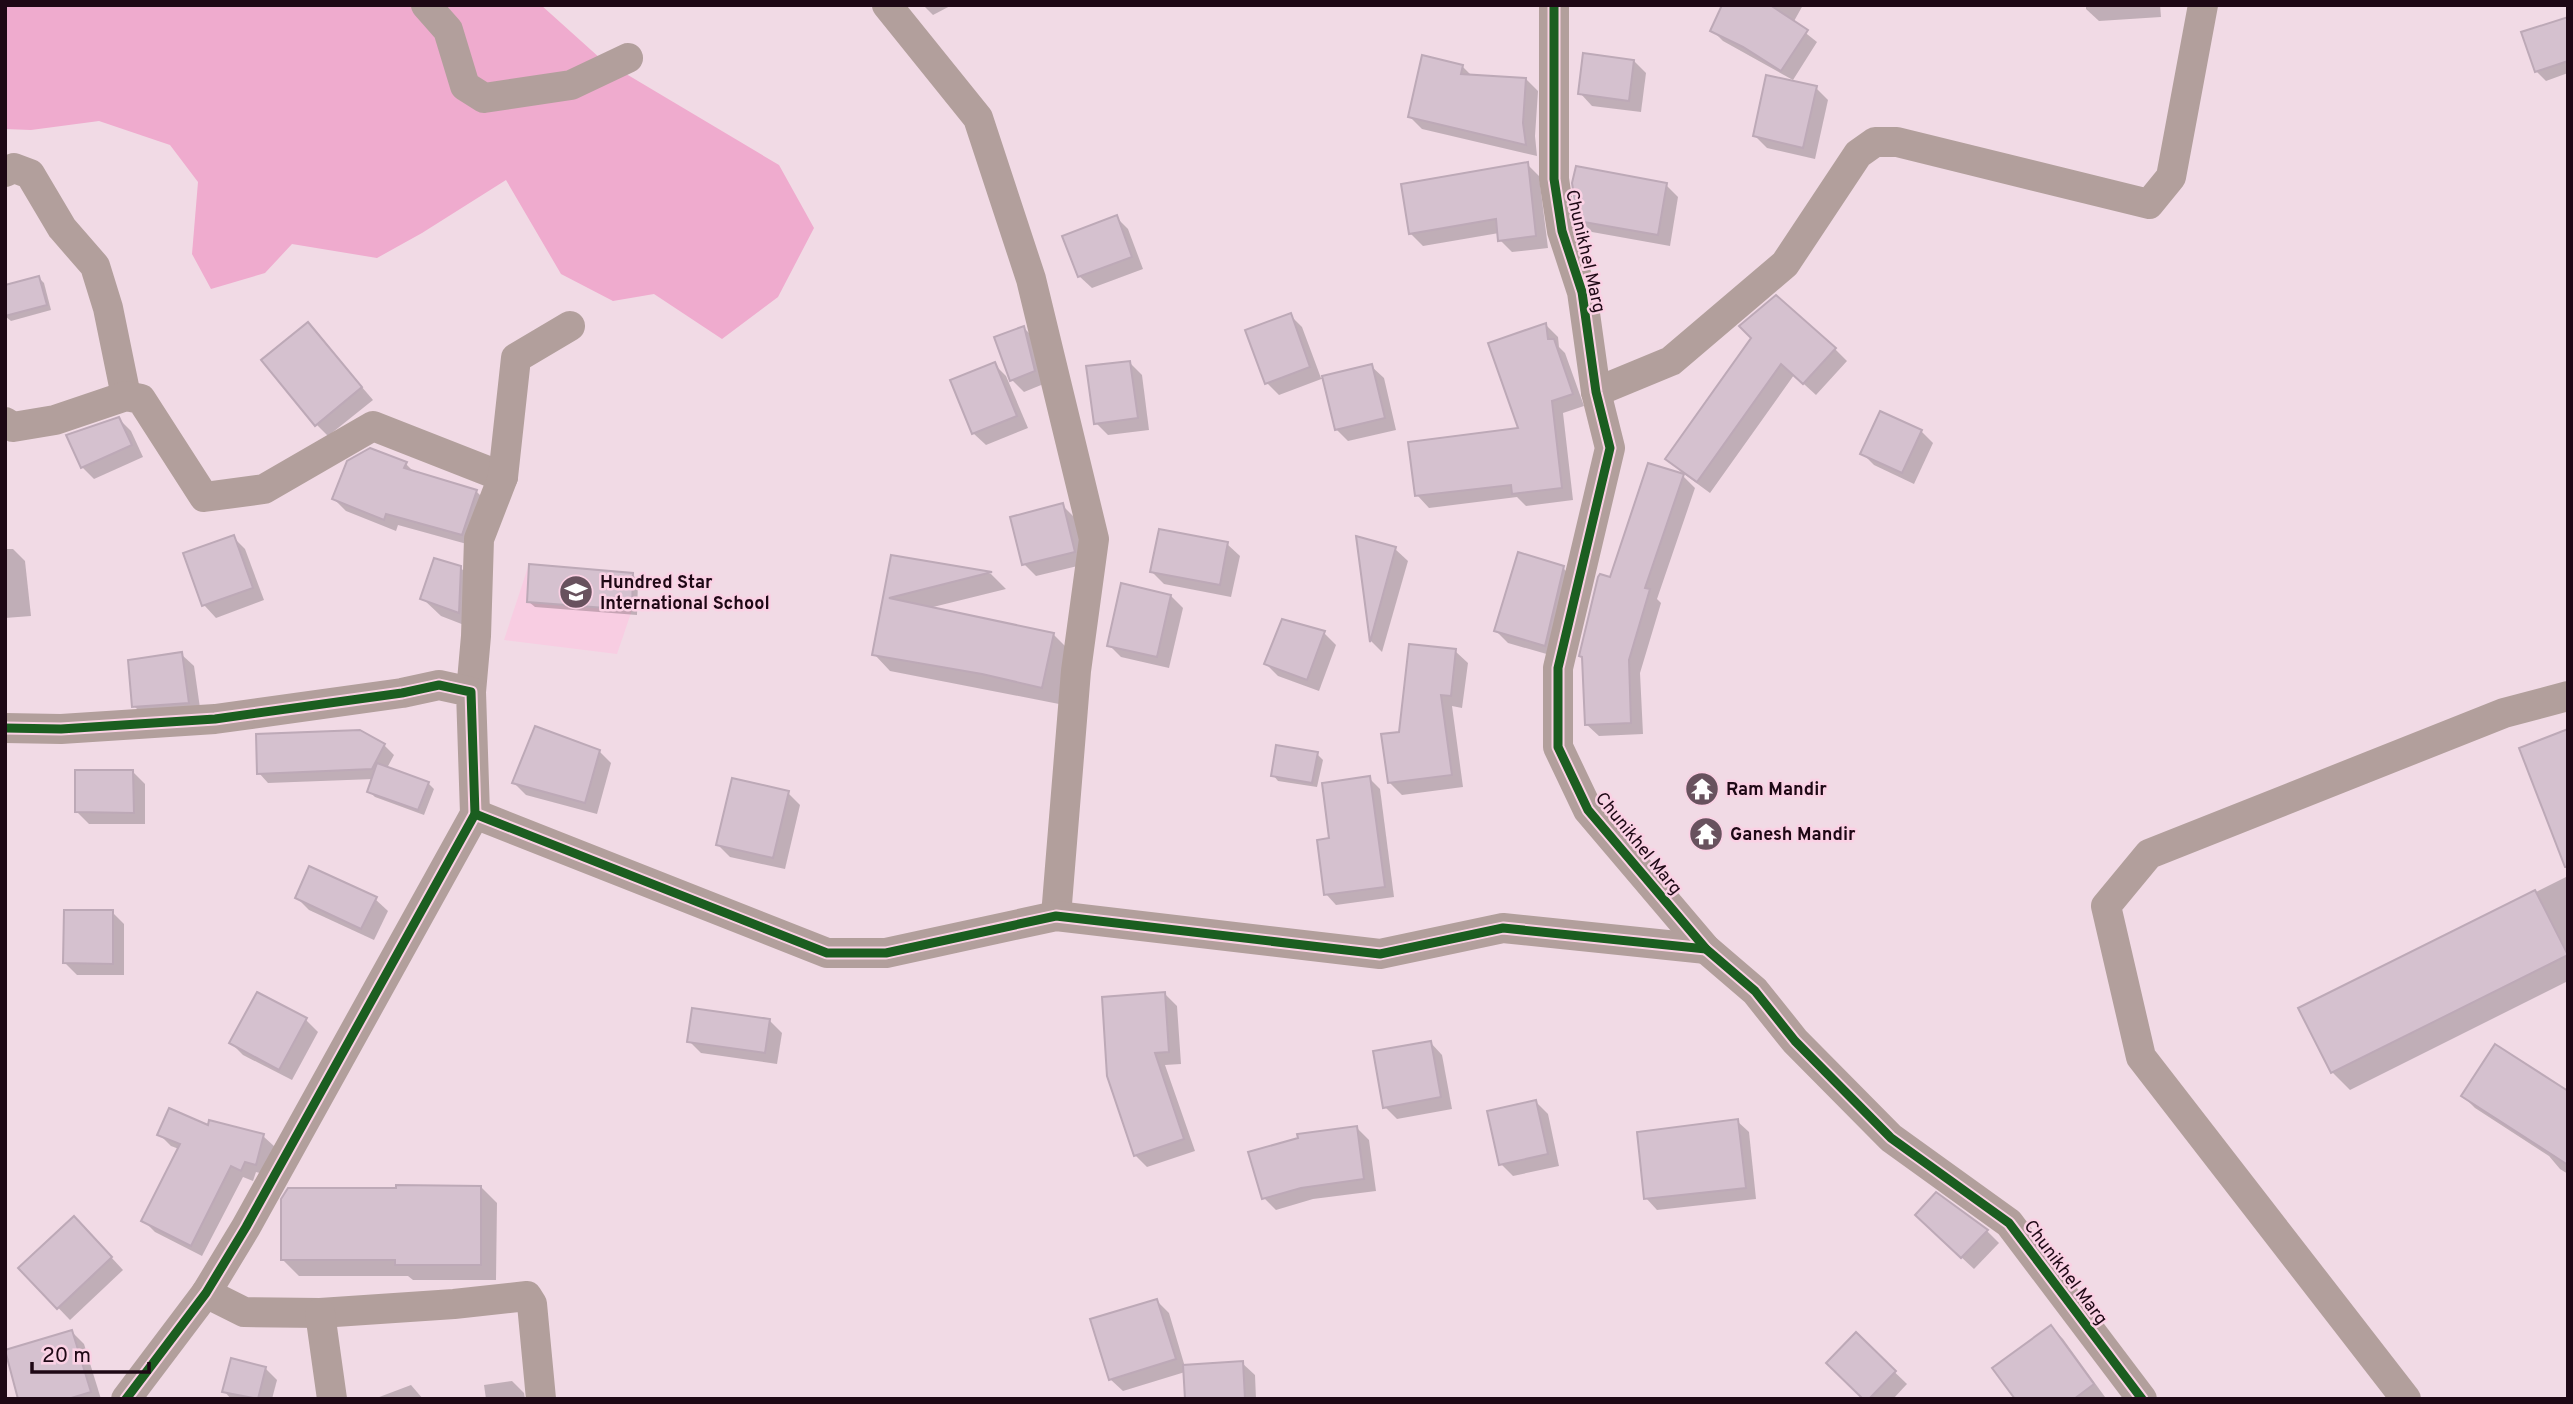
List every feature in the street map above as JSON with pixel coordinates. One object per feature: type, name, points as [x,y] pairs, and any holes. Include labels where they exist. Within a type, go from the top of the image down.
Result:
[{"type":"street","points":[[426,5],[448,30],[465,86],[484,98],[571,85],[628,58]]},
{"type":"street","points":[[887,5],[978,118],[1031,279],[1094,539],[1076,671],[1056,916]]},
{"type":"street","name":"Chunikhel Marg","points":[[1554,5],[1554,179],[1562,231],[1582,292],[1596,393],[1610,448],[1558,668],[1558,747],[1588,810],[1706,949],[1755,992],[1796,1041],[1891,1138],[2009,1223],[2141,1399]]},
{"type":"street","points":[[1596,393],[1671,361],[1785,264],[1858,154],[1875,142],[1897,142],[2149,204],[2171,177],[2203,5]]},
{"type":"street","points":[[5,172],[14,168],[30,174],[62,228],[95,266],[108,308],[126,396]]},
{"type":"street","points":[[126,1399],[206,1293],[253,1215],[475,814],[471,692],[479,540],[503,477],[516,358],[570,326]]},
{"type":"street","points":[[5,422],[13,426],[55,420],[126,396],[141,399],[204,497],[264,489],[373,426],[503,477]]},
{"type":"street","points":[[5,728],[61,729],[215,719],[402,693],[439,685],[471,692]]},
{"type":"street","points":[[2406,1399],[2141,1057],[2106,906],[2148,854],[2504,713],[2568,696]]},
{"type":"street","points":[[475,814],[827,953],[886,953],[1056,916],[1380,954],[1503,928],[1706,949]]},
{"type":"street","points":[[206,1293],[244,1312],[320,1313],[527,1296],[532,1304],[541,1399]]},
{"type":"street","points":[[320,1313],[332,1399]]},
{"type":"shaded area","points":[[5,5],[541,5],[601,59],[779,165],[814,228],[778,297],[722,339],[654,294],[613,301],[561,274],[506,180],[377,258],[292,244],[265,273],[211,289],[192,254],[198,182],[170,145],[99,121],[31,130],[5,129]]},
{"type":"shaded area","name":"Hundred Star International School","points":[[529,564],[633,573],[632,610],[617,654],[504,640]]},
{"type":"building","points":[[1722,5],[1770,5],[1808,30],[1781,71],[1743,47],[1710,31]]},
{"type":"building","points":[[2568,17],[2568,61],[2535,72],[2521,32]]},
{"type":"building","points":[[1583,53],[1634,60],[1629,101],[1578,94]]},
{"type":"building","points":[[1422,55],[1463,65],[1461,74],[1526,78],[1523,123],[1526,145],[1408,117]]},
{"type":"building","points":[[1766,75],[1817,86],[1803,148],[1753,136]]},
{"type":"building","points":[[1528,162],[1536,236],[1498,241],[1496,219],[1409,234],[1401,184]]},
{"type":"building","points":[[1576,166],[1667,183],[1658,235],[1578,221],[1572,183]]},
{"type":"building","points":[[1117,215],[1132,257],[1078,277],[1062,236]]},
{"type":"building","points":[[39,276],[47,305],[5,316],[5,285]]},
{"type":"building","points":[[1776,295],[1836,348],[1803,384],[1781,364],[1697,482],[1665,459],[1751,338],[1739,326]]},
{"type":"building","points":[[1291,313],[1310,367],[1265,384],[1245,330]]},
{"type":"building","points":[[308,322],[362,387],[315,426],[261,360]]},
{"type":"building","points":[[1546,323],[1548,339],[1554,339],[1573,394],[1552,401],[1562,488],[1512,494],[1511,485],[1415,496],[1408,442],[1518,428],[1488,343]]},
{"type":"building","points":[[1024,326],[1035,371],[1010,381],[994,337]]},
{"type":"building","points":[[1130,361],[1138,418],[1094,424],[1086,366]]},
{"type":"building","points":[[995,362],[1017,416],[972,434],[950,380]]},
{"type":"building","points":[[1372,364],[1385,418],[1335,430],[1322,376]]},
{"type":"building","points":[[1880,411],[1922,430],[1902,473],[1860,454]]},
{"type":"building","points":[[119,417],[132,445],[81,468],[66,435]]},
{"type":"building","points":[[370,448],[407,462],[404,468],[477,490],[462,535],[386,514],[384,520],[332,499],[347,461]]},
{"type":"building","points":[[1648,463],[1684,474],[1645,588],[1650,589],[1629,660],[1631,723],[1585,725],[1582,657],[1579,656],[1598,577],[1600,574],[1610,577]]},
{"type":"building","points":[[1063,503],[1075,552],[1022,565],[1010,517]]},
{"type":"building","points":[[1159,529],[1228,542],[1220,585],[1150,572]]},
{"type":"building","points":[[234,535],[253,588],[202,606],[183,553]]},
{"type":"building","points":[[1356,536],[1396,547],[1370,642]]},
{"type":"building","points":[[1518,552],[1564,566],[1545,646],[1494,631]]},
{"type":"building","points":[[891,555],[992,572],[889,598],[1054,633],[1042,688],[982,674],[872,655]]},
{"type":"building","points":[[434,558],[461,566],[459,613],[420,599]]},
{"type":"building","points":[[529,564],[633,573],[632,610],[527,602]]},
{"type":"building","points":[[1121,583],[1171,595],[1157,657],[1107,646]]},
{"type":"building","points":[[1282,619],[1325,631],[1307,680],[1264,664]]},
{"type":"building","points":[[1409,644],[1456,649],[1451,696],[1441,695],[1452,775],[1388,783],[1381,734],[1399,732]]},
{"type":"building","points":[[182,652],[189,703],[132,707],[128,660]]},
{"type":"building","points":[[535,726],[600,750],[585,803],[512,783]]},
{"type":"building","points":[[2568,729],[2568,867],[2565,867],[2519,748]]},
{"type":"building","points":[[360,730],[385,744],[372,769],[257,774],[256,734]]},
{"type":"building","points":[[1276,745],[1318,752],[1312,783],[1271,776]]},
{"type":"building","points":[[377,763],[429,782],[418,810],[367,792]]},
{"type":"building","points":[[75,770],[133,770],[134,813],[75,812]]},
{"type":"building","points":[[1370,776],[1385,887],[1324,895],[1317,840],[1329,838],[1322,783]]},
{"type":"building","points":[[732,778],[789,791],[773,858],[716,845]]},
{"type":"building","points":[[309,866],[377,897],[361,929],[295,898]]},
{"type":"building","points":[[2535,890],[2568,955],[2331,1073],[2298,1008]]},
{"type":"building","points":[[64,910],[113,910],[113,964],[63,963]]},
{"type":"building","points":[[257,992],[307,1018],[279,1070],[229,1043]]},
{"type":"building","points":[[1165,992],[1169,1052],[1155,1053],[1184,1139],[1134,1156],[1107,1076],[1102,997]]},
{"type":"building","points":[[692,1008],[770,1019],[765,1053],[687,1042]]},
{"type":"building","points":[[1431,1041],[1441,1097],[1383,1108],[1373,1051]]},
{"type":"building","points":[[2495,1044],[2568,1091],[2568,1165],[2461,1096]]},
{"type":"building","points":[[1536,1100],[1548,1154],[1499,1165],[1487,1111]]},
{"type":"building","points":[[169,1108],[208,1125],[209,1120],[264,1134],[256,1165],[245,1162],[241,1171],[231,1166],[191,1246],[141,1221],[180,1144],[157,1135]]},
{"type":"building","points":[[1738,1119],[1746,1188],[1644,1199],[1637,1132]]},
{"type":"building","points":[[1357,1126],[1364,1179],[1301,1188],[1262,1199],[1248,1152],[1298,1138],[1297,1134]]},
{"type":"building","points":[[396,1185],[481,1186],[481,1265],[395,1265],[395,1260],[281,1260],[281,1199],[288,1188],[396,1188]]},
{"type":"building","points":[[1936,1192],[1988,1230],[1961,1258],[1915,1215]]},
{"type":"building","points":[[74,1216],[112,1257],[57,1309],[18,1268]]},
{"type":"building","points":[[1157,1299],[1176,1359],[1109,1380],[1090,1319]]},
{"type":"building","points":[[2051,1325],[2094,1384],[2074,1399],[2015,1399],[1992,1368]]},
{"type":"building","points":[[72,1330],[91,1392],[68,1399],[18,1399],[5,1350]]},
{"type":"building","points":[[1856,1332],[1896,1371],[1869,1399],[1863,1399],[1826,1363]]},
{"type":"building","points":[[231,1358],[266,1367],[258,1399],[222,1392]]},
{"type":"building","points":[[1243,1361],[1245,1399],[1185,1399],[1183,1365]]},
{"type":"cycle path","points":[[1554,5],[1554,179],[1562,231],[1582,292],[1596,392],[1610,448],[1558,668],[1558,747],[1588,810],[1706,949],[1755,991],[1795,1041],[1891,1138],[2009,1223],[2142,1399]]},
{"type":"cycle path","points":[[5,728],[61,729],[215,719],[402,693],[439,685],[471,692],[475,814],[246,1227],[206,1293],[126,1399]]},
{"type":"cycle path","points":[[475,814],[827,953],[886,953],[1056,916],[1380,954],[1503,928],[1706,949]]},
{"type":"place","name":"Hundred Star International School","points":[[576,592]]},
{"type":"place","name":"Ram Mandir","points":[[1702,789]]},
{"type":"place","name":"Ganesh Mandir","points":[[1706,834]]}]
